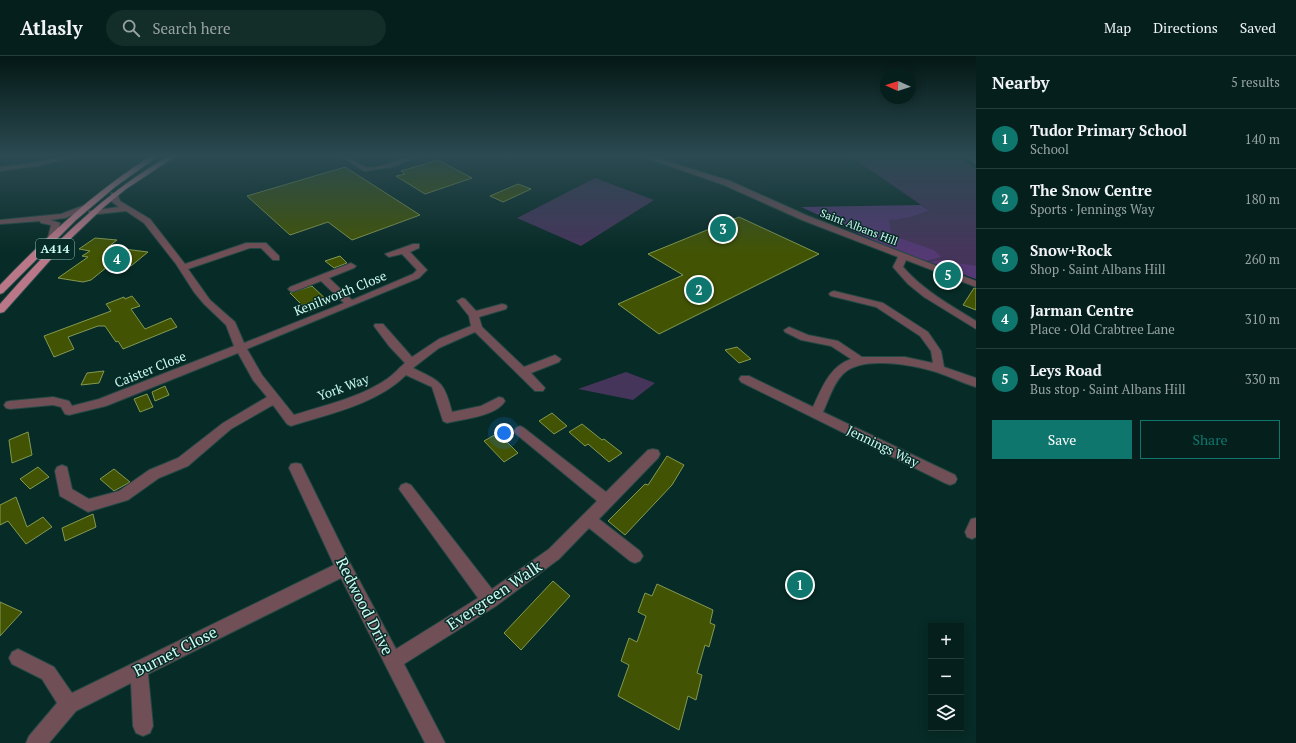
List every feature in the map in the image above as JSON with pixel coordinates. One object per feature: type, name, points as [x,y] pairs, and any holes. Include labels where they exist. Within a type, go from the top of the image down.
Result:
[{"type":"main road","name":"A414","points":[[0,291],[85,207],[110,188]]},
{"type":"main road","name":"A414","points":[[0,310],[37,268],[92,213],[124,188]]},
{"type":"street","name":"Saint Albans Hill","points":[[738,188],[805,218],[976,284]]},
{"type":"street","name":"York Way","points":[[114,195],[116,202],[147,221],[207,302],[231,324],[240,347],[249,360],[257,378],[275,398],[291,425],[370,394],[389,384],[409,366],[448,338],[477,328]]},
{"type":"street","points":[[0,222],[62,216],[85,207]]},
{"type":"street","points":[[92,213],[116,209],[130,210]]},
{"type":"street","points":[[33,220],[56,223],[52,238]]},
{"type":"street","points":[[183,268],[249,245],[263,245],[276,258]]},
{"type":"street","name":"Kenilworth Close","points":[[389,254],[404,251],[416,246]]},
{"type":"street","name":"Kenilworth Close","points":[[240,347],[351,304],[416,276],[421,272],[422,268],[404,251]]},
{"type":"street","points":[[903,257],[898,266],[911,282],[976,326]]},
{"type":"street","points":[[293,289],[351,266]]},
{"type":"street","points":[[323,278],[351,304]]},
{"type":"street","points":[[834,294],[879,305],[924,334],[936,351],[938,368]]},
{"type":"street","points":[[462,302],[474,315],[477,328],[538,388]]},
{"type":"street","points":[[474,315],[502,307]]},
{"type":"street","points":[[379,326],[409,366],[436,384],[441,393],[447,418],[484,410],[499,401]]},
{"type":"street","points":[[789,330],[805,338],[834,343],[859,360]]},
{"type":"street","name":"Caister Close","points":[[10,405],[52,401],[65,404],[69,411],[102,403],[240,347]]},
{"type":"street","points":[[816,412],[840,370],[859,360],[899,359],[938,368],[976,383]]},
{"type":"street","points":[[523,372],[555,360]]},
{"type":"street","name":"Jennings Way","points":[[745,379],[816,412],[950,479]]},
{"type":"street","points":[[62,471],[65,492],[88,506],[123,496],[154,474],[184,462],[227,426],[275,398]]},
{"type":"street","points":[[520,431],[606,500]]},
{"type":"street","name":"Evergreen Walk","points":[[393,661],[490,600],[554,554],[653,454]]},
{"type":"street","name":"Redwood Drive","points":[[296,468],[344,568],[435,743]]},
{"type":"street","points":[[406,489],[490,600]]},
{"type":"street","points":[[588,519],[635,556]]},
{"type":"street","name":"Burnet Close","points":[[70,704],[185,645],[344,568]]},
{"type":"street","points":[[18,658],[48,673],[70,704],[36,743]]},
{"type":"street","points":[[139,669],[143,726]]},
{"type":"shaded area","points":[[575,188],[622,188],[654,200],[581,246],[517,218]]},
{"type":"shaded area","points":[[897,188],[976,188],[976,279],[893,249],[834,223],[908,218],[930,211]]},
{"type":"shaded area","points":[[921,205],[930,211],[908,218],[889,220],[891,235],[934,250],[941,257],[925,261],[893,249],[801,207]]},
{"type":"shaded area","points":[[941,260],[976,266],[976,279],[930,262]]},
{"type":"shaded area","points":[[626,372],[655,383],[633,400],[578,389]]},
{"type":"building","points":[[274,188],[378,188],[420,215],[352,240],[328,222],[290,235],[247,196]]},
{"type":"building","points":[[415,188],[442,188],[425,194]]},
{"type":"building","points":[[509,188],[531,189],[503,202],[490,196]]},
{"type":"building","points":[[739,217],[819,254],[659,334],[618,304],[683,275],[648,254]]},
{"type":"building","points":[[95,238],[117,240],[108,247],[148,252],[131,266],[112,263],[91,280],[83,282],[58,278],[88,257],[82,256],[90,251],[79,249]]},
{"type":"building","points":[[340,256],[347,263],[334,268],[325,261]]},
{"type":"building","points":[[312,286],[330,303],[309,312],[290,293]]},
{"type":"building","points":[[974,288],[976,288],[976,310],[963,305]]},
{"type":"building","points":[[132,296],[140,306],[131,309],[145,329],[171,318],[177,327],[123,349],[105,326],[98,326],[68,337],[74,349],[54,357],[44,336],[111,311],[106,304],[124,297],[125,299]]},
{"type":"building","points":[[737,347],[751,359],[739,363],[725,350]]},
{"type":"building","points":[[104,371],[99,383],[81,385],[87,373]]},
{"type":"building","points":[[165,386],[169,395],[155,401],[152,392]]},
{"type":"building","points":[[147,394],[153,407],[140,412],[134,399]]},
{"type":"building","points":[[552,413],[567,426],[554,434],[539,421]]},
{"type":"building","points":[[582,424],[602,440],[604,439],[622,453],[609,462],[588,444],[585,446],[569,432]]},
{"type":"building","points":[[28,432],[32,455],[12,463],[9,440]]},
{"type":"building","points":[[498,433],[518,453],[504,462],[484,441]]},
{"type":"building","points":[[667,456],[684,465],[672,485],[625,535],[608,521],[645,484],[648,485]]},
{"type":"building","points":[[38,467],[49,477],[30,489],[20,479]]},
{"type":"building","points":[[114,469],[130,482],[114,491],[100,479]]},
{"type":"building","points":[[16,497],[27,527],[43,517],[52,527],[26,544],[8,521],[0,525],[0,505]]},
{"type":"building","points":[[93,514],[96,527],[65,541],[62,528]]},
{"type":"building","points":[[553,581],[570,596],[521,650],[504,633]]},
{"type":"building","points":[[657,584],[713,610],[710,623],[715,625],[709,647],[705,645],[697,673],[702,675],[696,700],[688,696],[679,730],[618,696],[629,665],[621,661],[629,638],[637,642],[646,616],[638,612],[645,593],[652,596]]},
{"type":"building","points":[[0,602],[22,612],[0,636]]},
{"type":"place","name":"Snow+Rock","points":[[723,229]]},
{"type":"place","name":"Jarman Centre","points":[[117,259]]},
{"type":"place","name":"Leys Road","points":[[948,275]]},
{"type":"place","name":"The Snow Centre","points":[[699,290]]},
{"type":"place","name":"Tudor Primary School","points":[[800,585]]}]
